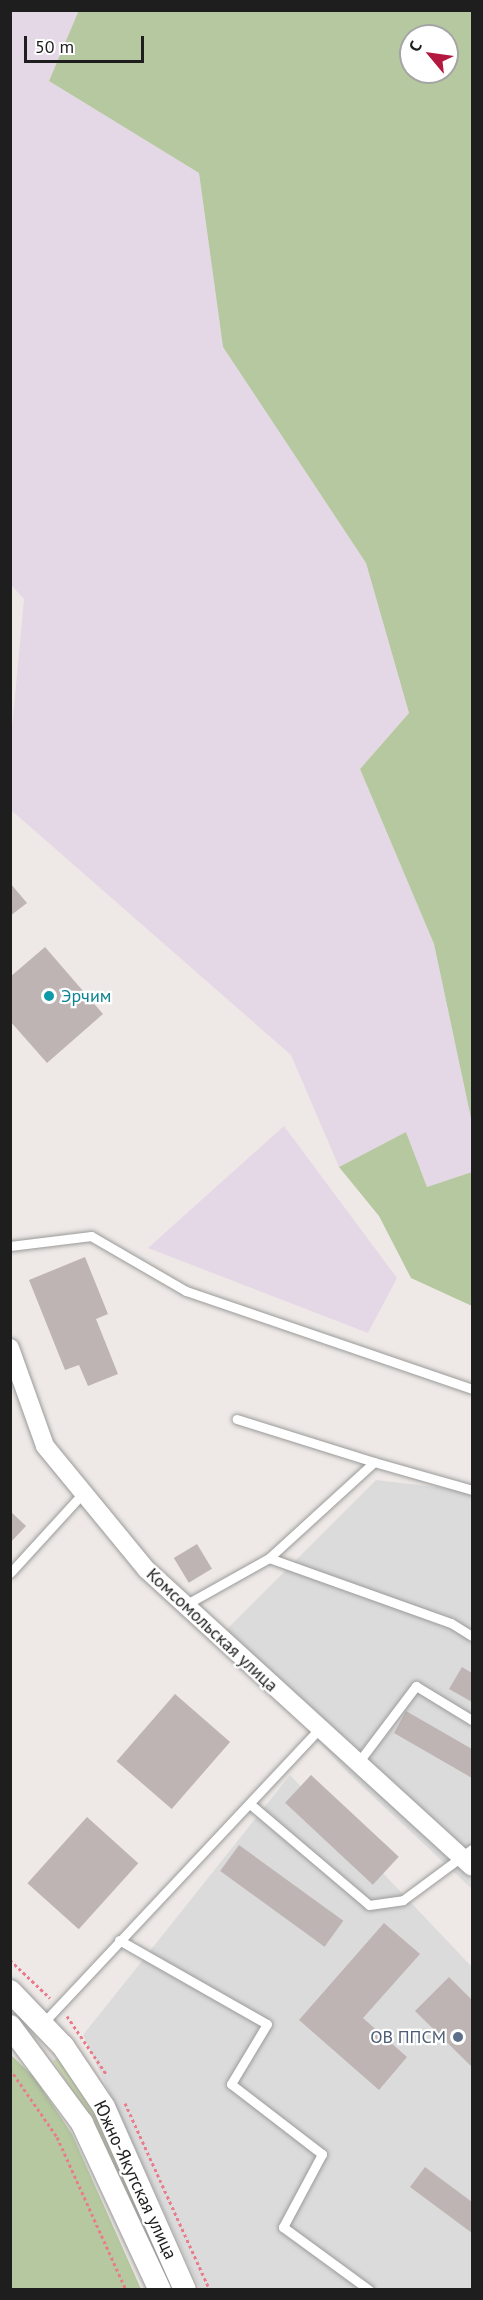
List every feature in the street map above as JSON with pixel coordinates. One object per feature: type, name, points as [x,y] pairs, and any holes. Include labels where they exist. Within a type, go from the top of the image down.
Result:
[{"type":"street","name":"Комсомольская улица","points":[[10,1348],[45,1446],[83,1493],[183,1606],[357,1764],[469,1858]]},
{"type":"street","name":"Южно-Якутская улица","points":[[10,1991],[44,2022],[104,2107],[185,2289]]},
{"type":"street","points":[[10,2024],[44,2022]]},
{"type":"street","name":"Южно-Якутская улица","points":[[10,2024],[82,2123],[160,2289]]},
{"type":"lane","points":[[10,1246],[91,1236],[186,1291],[472,1389]]},
{"type":"lane","points":[[237,1419],[472,1490]]},
{"type":"lane","points":[[183,1606],[269,1558],[374,1462]]},
{"type":"lane","points":[[10,1573],[83,1493]]},
{"type":"lane","points":[[269,1558],[451,1623],[472,1636]]},
{"type":"lane","points":[[357,1764],[416,1686],[472,1720]]},
{"type":"lane","points":[[44,2022],[319,1729]]},
{"type":"lane","points":[[250,1804],[369,1905],[403,1900],[469,1858]]},
{"type":"lane","points":[[119,1940],[267,2024],[231,2084],[322,2154],[283,2226],[369,2289]]},
{"type":"path","points":[[10,2069],[57,2137],[126,2289]]},
{"type":"shaded area","points":[[11,11],[79,11],[49,81],[199,173],[223,347],[366,563],[409,713],[360,769],[434,944],[472,1123],[472,1172],[427,1187],[406,1132],[339,1167],[291,1055],[11,810],[11,738],[24,599],[10,584]]},
{"type":"shaded area","points":[[284,1126],[397,1278],[368,1333],[148,1248]]},
{"type":"shaded area","points":[[376,1480],[472,1491],[472,1889],[347,1772],[221,1635]]},
{"type":"shaded area","points":[[290,1775],[472,1967],[472,2289],[200,2289],[83,2035]]},
{"type":"green space","points":[[79,10],[472,11],[472,1123],[434,944],[360,769],[409,713],[366,563],[223,347],[199,173],[49,81]]},
{"type":"green space","points":[[406,1132],[427,1187],[472,1172],[472,1306],[411,1278],[379,1216],[339,1167]]},
{"type":"green space","points":[[10,2054],[34,2077],[72,2134],[141,2289],[11,2289]]},
{"type":"green space","points":[[59,2057],[96,2114],[177,2289],[168,2289],[89,2117],[53,2061]]},
{"type":"building","points":[[10,883],[27,903],[10,916]]},
{"type":"building","name":"Эрчим","points":[[45,947],[103,1014],[47,1063],[10,1021],[10,977]]},
{"type":"building","points":[[85,1257],[108,1314],[96,1319],[118,1374],[88,1386],[79,1365],[65,1370],[29,1280]]},
{"type":"building","points":[[10,1511],[26,1526],[10,1543]]},
{"type":"building","points":[[197,1544],[212,1569],[189,1583],[174,1558]]},
{"type":"building","points":[[462,1667],[472,1673],[472,1702],[449,1689]]},
{"type":"building","points":[[175,1694],[230,1742],[172,1809],[117,1761]]},
{"type":"building","points":[[406,1711],[472,1749],[472,1778],[394,1733]]},
{"type":"building","points":[[311,1775],[399,1857],[373,1885],[285,1803]]},
{"type":"building","points":[[87,1817],[138,1863],[79,1929],[27,1883]]},
{"type":"building","points":[[239,1845],[343,1921],[325,1947],[220,1871]]},
{"type":"building","points":[[384,1923],[420,1954],[363,2018],[407,2057],[379,2090],[299,2020]]},
{"type":"building","points":[[449,1977],[472,2000],[472,2067],[415,2011]]},
{"type":"building","points":[[425,2167],[472,2202],[472,2233],[410,2187]]},
{"type":"place","name":"Эрчим","points":[[49,996]]},
{"type":"place","name":"ОВ ППСМ","points":[[458,2037]]}]
